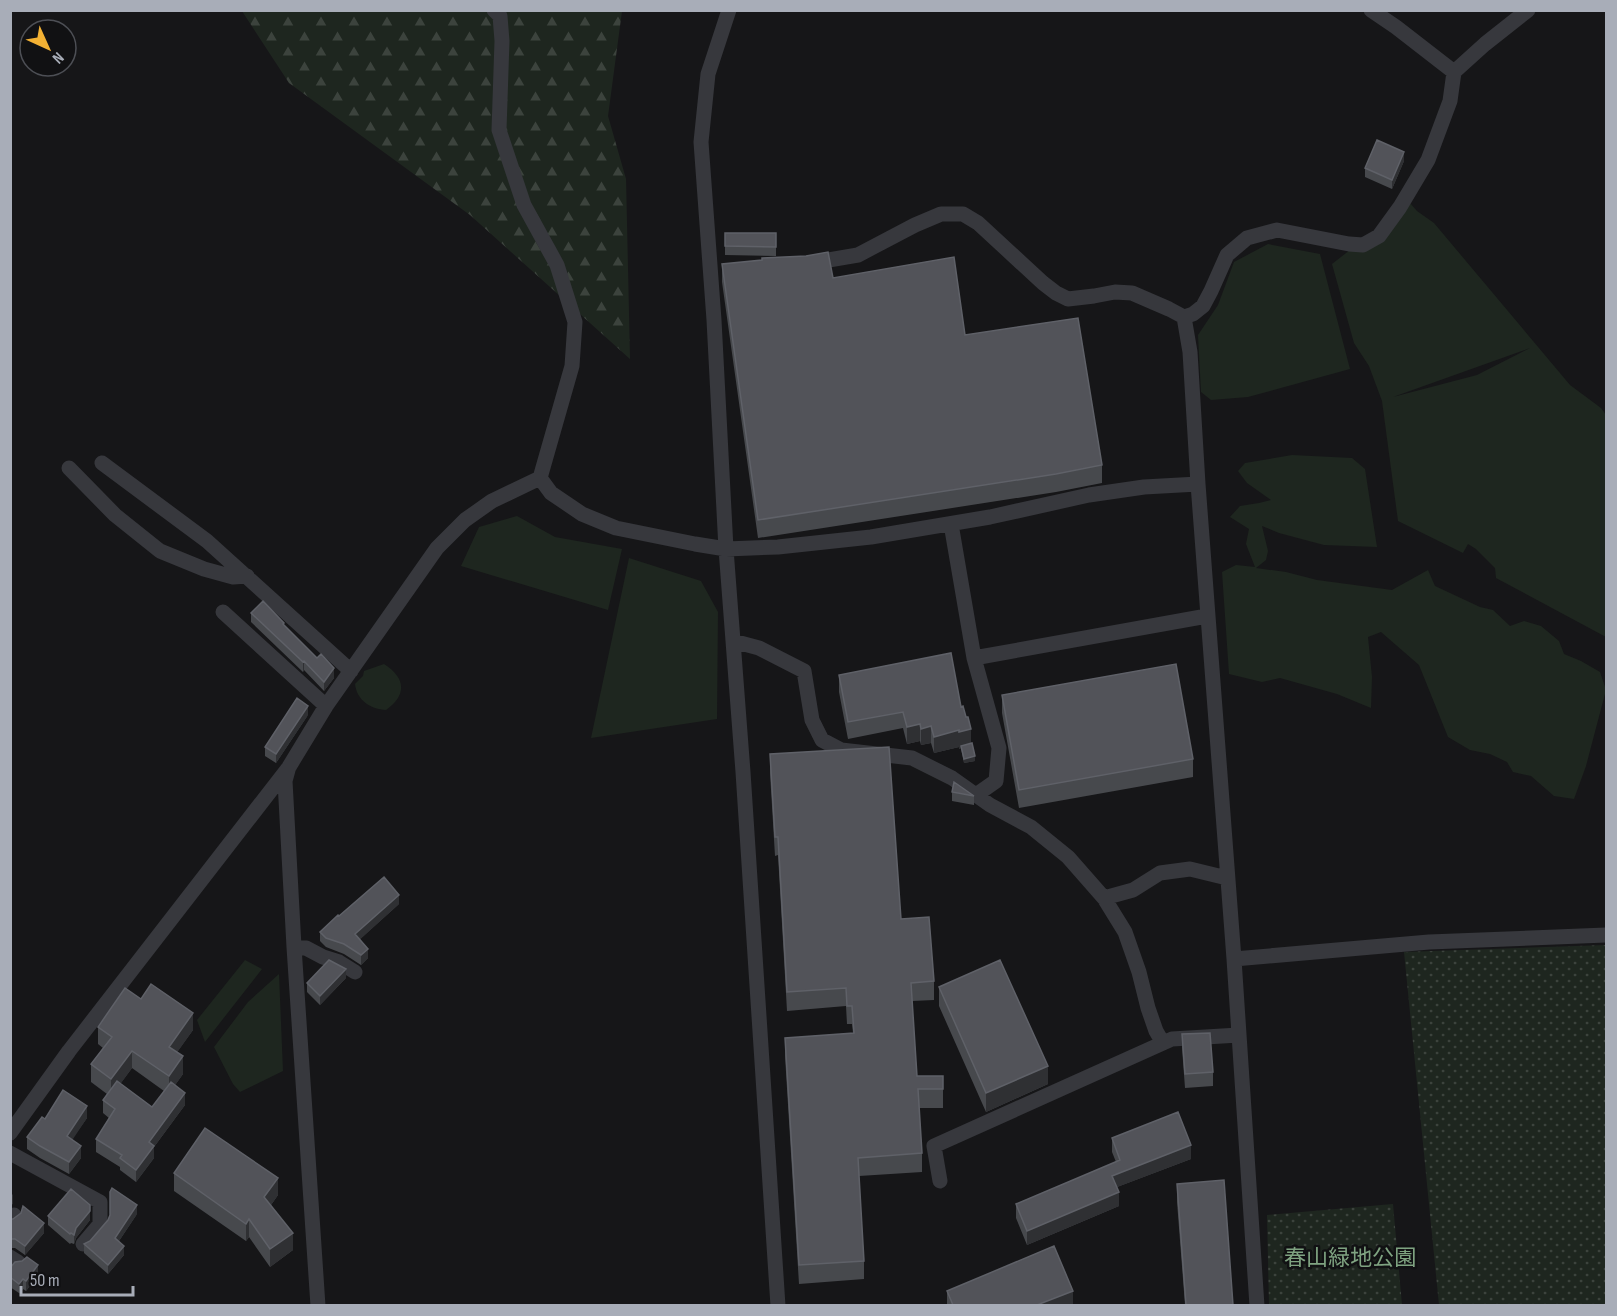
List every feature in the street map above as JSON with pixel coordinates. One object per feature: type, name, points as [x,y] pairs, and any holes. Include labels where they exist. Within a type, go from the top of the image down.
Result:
[{"type":"street","points":[[10,1133],[69,1051],[289,767],[326,706],[442,543],[465,520],[492,501],[540,478],[572,366],[575,322],[557,265],[524,205],[499,130],[502,41],[500,16],[494,10]]},
{"type":"street","points":[[729,10],[708,74],[700,142],[716,266],[719,403],[726,549],[778,1305]]},
{"type":"street","points":[[1371,10],[1454,72]]},
{"type":"street","points":[[801,264],[858,255],[915,225],[942,214],[963,213],[978,223],[1043,283],[1068,299],[1094,297],[1115,292],[1132,293],[1184,317],[1193,314],[1203,306],[1227,255],[1247,238],[1277,230],[1363,245],[1378,236],[1400,207],[1428,160],[1450,101],[1454,72],[1528,10]]},
{"type":"street","points":[[1184,317],[1190,352],[1257,1305]]},
{"type":"street","points":[[102,464],[207,541],[351,670]]},
{"type":"street","points":[[69,468],[115,515],[160,551],[233,577],[247,576]]},
{"type":"street","points":[[540,478],[551,493],[582,514],[616,528],[726,549],[778,547],[871,537],[990,517],[1089,495],[1198,484]]},
{"type":"street","points":[[951,524],[975,658],[999,748],[996,781],[976,795]]},
{"type":"street","points":[[223,612],[326,706]]},
{"type":"street","points":[[975,658],[1207,616]]},
{"type":"street","points":[[733,641],[759,648],[804,671],[812,720],[822,740],[841,750],[912,758],[952,778],[990,805],[1031,827],[1068,857],[1104,898],[1125,932],[1139,972],[1148,1008],[1156,1031],[1163,1042]]},
{"type":"street","points":[[289,767],[285,781],[318,1305]]},
{"type":"street","points":[[1104,898],[1133,890],[1160,873],[1190,869],[1227,878]]},
{"type":"street","points":[[1234,959],[1429,942],[1606,935]]},
{"type":"street","points":[[294,947],[306,948],[339,962],[355,972]]},
{"type":"street","points":[[940,1181],[934,1146],[1172,1038],[1239,1035]]},
{"type":"street","points":[[10,1153],[100,1202],[100,1224],[83,1244]]},
{"type":"green space","points":[[242,11],[622,11],[608,116],[626,179],[630,359],[470,215],[289,83]]},
{"type":"green space","points":[[1410,203],[1434,223],[1570,385],[1601,408],[1606,415],[1606,637],[1496,578],[1495,568],[1468,544],[1463,553],[1398,521],[1382,401],[1369,366],[1354,343],[1332,264]],"holes":[[[1530,348],[1477,375],[1393,397]]]},
{"type":"green space","points":[[1268,244],[1320,254],[1350,369],[1248,397],[1211,400],[1201,392],[1198,335],[1218,305],[1234,262]]},
{"type":"green space","points":[[1292,455],[1352,458],[1365,469],[1377,547],[1324,545],[1262,526],[1268,551],[1266,560],[1256,568],[1286,572],[1317,580],[1392,590],[1428,570],[1435,586],[1480,607],[1493,610],[1510,626],[1524,621],[1541,626],[1559,641],[1564,654],[1600,672],[1606,690],[1586,766],[1574,799],[1554,796],[1531,776],[1513,772],[1507,762],[1490,754],[1470,750],[1448,737],[1419,665],[1381,632],[1368,637],[1372,677],[1371,708],[1337,694],[1280,678],[1262,682],[1229,674],[1222,572],[1236,565],[1255,567],[1246,544],[1249,529],[1230,517],[1240,506],[1271,500],[1247,483],[1238,471],[1245,463]]},
{"type":"green space","points":[[517,516],[555,537],[622,549],[608,610],[461,566],[479,527]]},
{"type":"green space","points":[[629,558],[701,581],[718,612],[717,719],[591,738]]},
{"type":"green space","points":[[384,664],[397,675],[401,687],[398,698],[386,710],[366,703],[356,690],[355,684],[363,676],[364,671]]},
{"type":"green space","points":[[1606,945],[1606,1305],[1439,1305],[1404,952]]},
{"type":"green space","points":[[245,960],[262,969],[205,1042],[197,1020]]},
{"type":"green space","points":[[279,974],[283,1071],[240,1092],[233,1084],[214,1047],[248,1002]]},
{"type":"green space","name":"春山緑地公園","points":[[1393,1204],[1402,1305],[1269,1305],[1267,1215]]},
{"type":"building","points":[[1377,140],[1404,152],[1392,180],[1365,168]]},
{"type":"building","points":[[725,233],[776,233],[776,247],[725,246]]},
{"type":"building","points":[[828,252],[833,278],[954,257],[965,335],[1078,318],[1102,465],[758,520],[722,264]]},
{"type":"building","points":[[263,601],[317,658],[321,654],[334,668],[324,682],[251,613]]},
{"type":"building","points":[[951,653],[961,707],[963,706],[971,729],[934,737],[931,726],[921,729],[920,724],[907,727],[903,712],[848,722],[839,675]]},
{"type":"building","points":[[1176,664],[1193,759],[1019,790],[1002,695]]},
{"type":"building","points":[[297,698],[308,706],[276,754],[265,747]]},
{"type":"building","points":[[972,743],[975,756],[964,759],[961,746]]},
{"type":"building","points":[[889,747],[901,919],[929,917],[934,981],[911,983],[917,1076],[943,1076],[943,1089],[918,1089],[922,1153],[858,1158],[864,1261],[799,1265],[785,1038],[854,1033],[852,1006],[847,1006],[846,988],[787,992],[778,837],[775,837],[770,754]]},
{"type":"building","points":[[954,782],[974,796],[952,792]]},
{"type":"building","points":[[384,877],[399,895],[355,934],[368,949],[361,955],[344,944],[326,938],[320,932],[338,915]]},
{"type":"building","points":[[329,960],[346,969],[320,996],[307,983]]},
{"type":"building","points":[[1000,960],[1048,1066],[986,1093],[939,987]]},
{"type":"building","points":[[151,984],[193,1013],[169,1047],[183,1056],[169,1076],[132,1051],[111,1079],[91,1064],[112,1037],[98,1027],[125,988],[141,999]]},
{"type":"building","points":[[1210,1033],[1213,1072],[1185,1074],[1182,1034]]},
{"type":"building","points":[[117,1081],[152,1107],[171,1082],[185,1093],[149,1142],[154,1146],[136,1170],[120,1158],[122,1155],[96,1139],[115,1109],[103,1100]]},
{"type":"building","points":[[63,1090],[87,1106],[67,1136],[81,1146],[69,1162],[27,1137],[42,1117],[45,1119]]},
{"type":"building","points":[[1178,1112],[1191,1145],[1112,1176],[1119,1192],[1027,1231],[1016,1204],[1120,1160],[1112,1138]]},
{"type":"building","points":[[205,1128],[278,1178],[264,1197],[293,1233],[270,1249],[249,1219],[246,1224],[174,1173]]},
{"type":"building","points":[[1224,1180],[1233,1305],[1186,1305],[1177,1184]]},
{"type":"building","points":[[112,1188],[137,1205],[115,1238],[124,1246],[108,1265],[84,1244],[90,1241],[108,1220]]},
{"type":"building","points":[[71,1189],[90,1205],[90,1211],[76,1228],[74,1235],[48,1216]]},
{"type":"building","points":[[23,1206],[44,1223],[25,1246],[15,1239],[10,1239],[10,1219],[21,1213]]},
{"type":"building","points":[[1054,1246],[1073,1291],[1037,1305],[953,1305],[947,1291]]},
{"type":"building","points":[[27,1257],[38,1265],[26,1281],[23,1279],[19,1284],[10,1277],[10,1268],[15,1262]]}]
